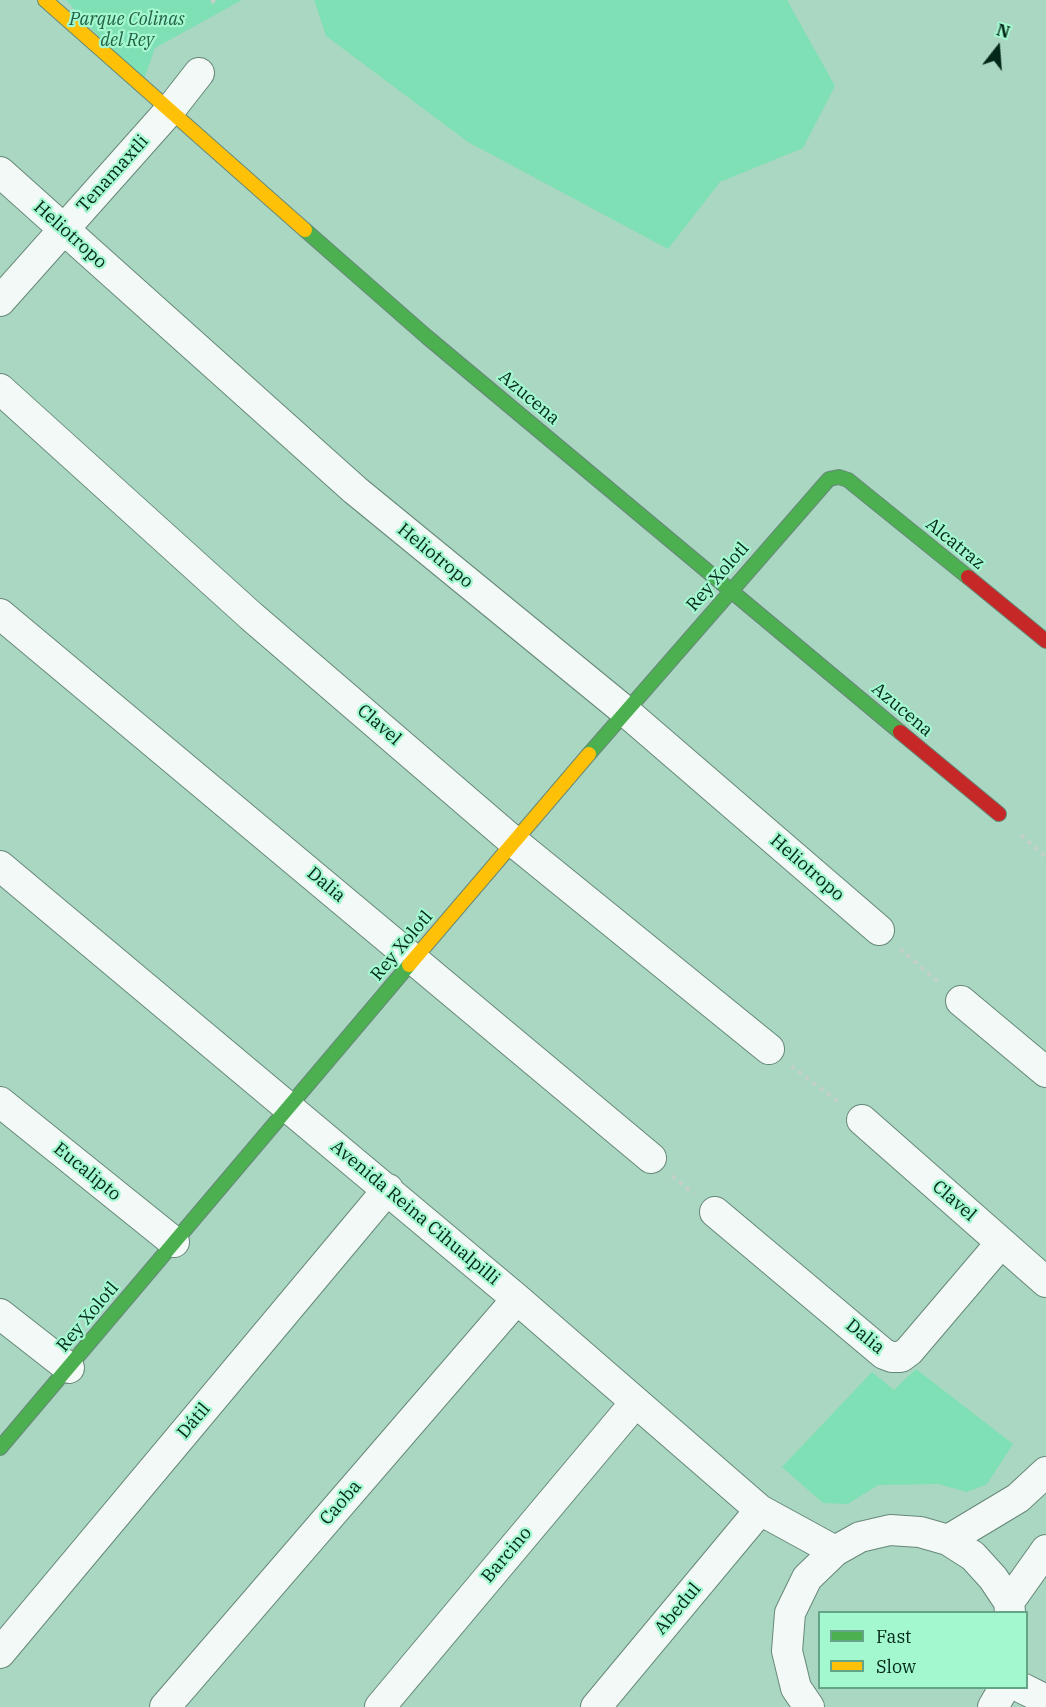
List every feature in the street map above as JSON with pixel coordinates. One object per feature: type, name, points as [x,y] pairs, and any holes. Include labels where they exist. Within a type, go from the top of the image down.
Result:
[{"type":"street","name":"Azucena","points":[[45,0],[427,337],[999,814]]},
{"type":"street","name":"Tenamaxtli","points":[[0,301],[170,110],[199,73]]},
{"type":"street","name":"Heliotropo","points":[[0,172],[355,490],[626,711],[879,930]]},
{"type":"street","name":"Clavel","points":[[0,389],[260,623],[514,842],[769,1049]]},
{"type":"street","name":"Rey Xolotl","points":[[0,1448],[289,1109],[414,958],[730,590],[829,479],[839,477]]},
{"type":"street","name":"Alcatraz","points":[[839,477],[848,480],[1046,641]]},
{"type":"street","name":"Dalia","points":[[0,614],[651,1158]]},
{"type":"street","name":"Avenida Reina Cihualpilli","points":[[0,866],[517,1299],[760,1510],[834,1551]]},
{"type":"street","points":[[961,1001],[1046,1072]]},
{"type":"street","name":"Eucalipto","points":[[0,1102],[174,1242]]},
{"type":"street","name":"Clavel","points":[[862,1120],[1046,1282]]},
{"type":"street","name":"Dátil","points":[[0,1653],[388,1190]]},
{"type":"street","name":"Dalia","points":[[715,1212],[884,1354],[892,1358],[901,1357],[909,1351],[1001,1243]]},
{"type":"street","name":"Caoba","points":[[165,1707],[517,1299]]},
{"type":"street","points":[[0,1314],[69,1368]]},
{"type":"street","name":"Barcino","points":[[380,1707],[635,1403]]},
{"type":"street","points":[[948,1540],[1018,1498],[1046,1472]]},
{"type":"street","name":"Abedul","points":[[596,1707],[760,1510]]},
{"type":"street","points":[[809,1707],[796,1688],[787,1651],[790,1612],[807,1578],[834,1551],[860,1537],[890,1530],[920,1532],[948,1540],[973,1556],[993,1578],[1010,1607],[1046,1550]]},
{"type":"street","points":[[993,1707],[1003,1689]]},
{"type":"street","points":[[1024,1689],[1046,1700]]},
{"type":"path","points":[[879,930],[961,1001]]},
{"type":"path","points":[[769,1049],[862,1120]]},
{"type":"path","points":[[651,1158],[715,1212]]},
{"type":"green space","name":"Parque Colinas del Rey","points":[[66,0],[242,0],[155,48],[142,85]]},
{"type":"green space","points":[[314,0],[787,0],[835,86],[803,148],[720,182],[668,249],[468,142],[326,36]]},
{"type":"green space","points":[[916,1369],[1013,1444],[987,1484],[967,1492],[938,1484],[878,1485],[848,1504],[823,1503],[782,1467],[872,1372],[894,1390]]},
{"type":"traffic: fast","points":[[305,230],[427,337],[900,732]]},
{"type":"traffic: fast","points":[[589,754],[829,479],[839,477],[848,480],[968,577]]},
{"type":"traffic: fast","points":[[0,1448],[409,965]]},
{"type":"traffic: slow","points":[[45,0],[305,230]]},
{"type":"traffic: slow","points":[[409,965],[589,754]]},
{"type":"traffic: jam","points":[[968,577],[1046,641]]},
{"type":"traffic: jam","points":[[900,732],[999,814]]}]
